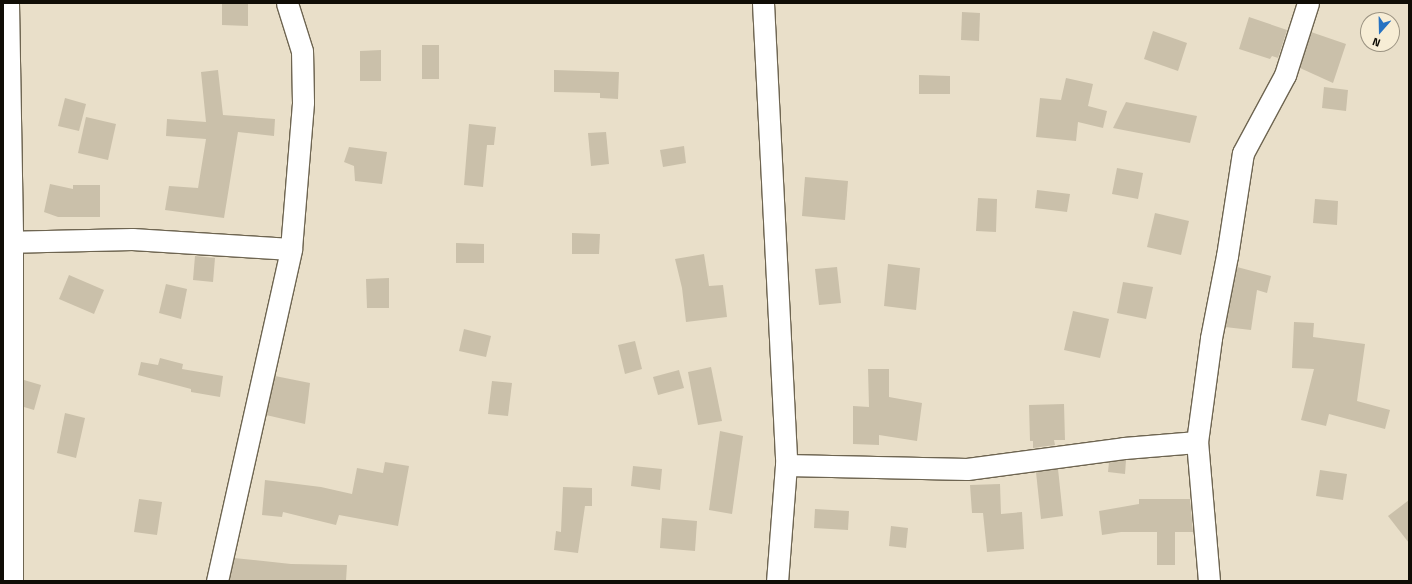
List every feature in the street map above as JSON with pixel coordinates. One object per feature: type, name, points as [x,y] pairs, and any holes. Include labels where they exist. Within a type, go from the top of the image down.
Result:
[{"type":"street","points":[[8,3],[8,241],[12,581]]},
{"type":"street","points":[[217,581],[291,249],[304,102],[302,51],[287,3]]},
{"type":"street","points":[[763,3],[786,466],[777,581]]},
{"type":"street","points":[[1209,581],[1197,442],[1211,338],[1227,256],[1243,153],[1285,75],[1308,3]]},
{"type":"street","points":[[8,241],[132,239],[291,249]]},
{"type":"street","points":[[786,466],[968,469],[1124,448],[1197,442]]},
{"type":"building","points":[[222,3],[248,3],[248,26],[222,25]]},
{"type":"building","points":[[962,12],[980,13],[979,41],[961,40]]},
{"type":"building","points":[[1249,17],[1287,30],[1278,58],[1272,56],[1270,59],[1239,49]]},
{"type":"building","points":[[1153,31],[1187,43],[1178,71],[1144,59]]},
{"type":"building","points":[[1311,32],[1346,44],[1333,83],[1300,68]]},
{"type":"building","points":[[422,45],[439,45],[439,79],[422,79]]},
{"type":"building","points":[[381,50],[381,81],[360,81],[360,51]]},
{"type":"building","points":[[218,70],[223,115],[275,119],[274,136],[238,132],[224,218],[165,210],[169,186],[198,188],[206,139],[166,136],[167,119],[206,122],[201,72]]},
{"type":"building","points":[[554,70],[619,72],[618,99],[600,98],[600,93],[554,92]]},
{"type":"building","points":[[919,75],[950,76],[950,94],[919,94]]},
{"type":"building","points":[[1066,78],[1093,84],[1088,106],[1107,111],[1103,128],[1078,122],[1076,141],[1036,137],[1040,98],[1061,100]]},
{"type":"building","points":[[1324,87],[1348,90],[1346,111],[1322,108]]},
{"type":"building","points":[[65,98],[86,104],[79,131],[58,126]]},
{"type":"building","points":[[1126,102],[1197,116],[1190,143],[1113,128]]},
{"type":"building","points":[[86,117],[116,124],[108,160],[78,153]]},
{"type":"building","points":[[469,124],[496,127],[494,145],[487,145],[483,187],[464,185]]},
{"type":"building","points":[[606,132],[609,164],[591,166],[588,133]]},
{"type":"building","points":[[684,146],[686,163],[663,167],[660,150]]},
{"type":"building","points":[[349,147],[387,152],[382,184],[355,181],[354,166],[344,162]]},
{"type":"building","points":[[1117,168],[1143,173],[1138,199],[1112,194]]},
{"type":"building","points":[[805,177],[848,181],[845,220],[802,216]]},
{"type":"building","points":[[50,184],[73,189],[73,185],[100,185],[100,217],[58,217],[44,212]]},
{"type":"building","points":[[1037,190],[1070,194],[1067,212],[1035,208]]},
{"type":"building","points":[[978,198],[997,199],[996,232],[976,231]]},
{"type":"building","points":[[1315,199],[1338,201],[1337,225],[1313,223]]},
{"type":"building","points":[[1155,213],[1189,221],[1181,255],[1147,247]]},
{"type":"building","points":[[572,233],[600,234],[599,254],[572,254]]},
{"type":"building","points":[[456,243],[484,244],[484,263],[456,263]]},
{"type":"building","points":[[704,254],[709,286],[723,285],[727,317],[686,322],[682,288],[675,259]]},
{"type":"building","points":[[195,256],[215,258],[213,282],[193,280]]},
{"type":"building","points":[[888,264],[920,268],[916,310],[884,306]]},
{"type":"building","points":[[837,267],[841,303],[819,305],[815,269]]},
{"type":"building","points":[[1237,267],[1271,276],[1267,293],[1257,290],[1251,330],[1225,327]]},
{"type":"building","points":[[69,275],[104,290],[94,314],[59,299]]},
{"type":"building","points":[[389,278],[389,308],[367,308],[366,279]]},
{"type":"building","points":[[1123,282],[1153,287],[1146,319],[1117,313]]},
{"type":"building","points":[[166,284],[187,289],[181,319],[159,313]]},
{"type":"building","points":[[1073,311],[1109,319],[1100,358],[1064,350]]},
{"type":"building","points":[[1294,322],[1314,323],[1313,337],[1365,344],[1357,401],[1390,410],[1385,429],[1329,414],[1326,426],[1301,420],[1314,369],[1292,368]]},
{"type":"building","points":[[464,329],[491,336],[486,357],[459,351]]},
{"type":"building","points":[[635,341],[642,369],[625,374],[618,345]]},
{"type":"building","points":[[160,358],[183,364],[182,369],[223,376],[220,397],[191,392],[191,389],[138,375],[141,362],[158,365]]},
{"type":"building","points":[[711,367],[722,421],[698,425],[688,372]]},
{"type":"building","points":[[868,369],[889,369],[889,397],[922,403],[917,441],[879,435],[879,445],[853,444],[853,406],[869,407]]},
{"type":"building","points":[[679,370],[684,388],[658,395],[653,377]]},
{"type":"building","points":[[275,376],[310,383],[305,424],[266,415]]},
{"type":"building","points":[[24,380],[41,385],[34,410],[24,407]]},
{"type":"building","points":[[492,381],[512,383],[508,416],[488,414]]},
{"type":"building","points":[[1064,404],[1065,440],[1054,440],[1055,445],[1033,448],[1033,441],[1030,441],[1029,405]]},
{"type":"building","points":[[65,413],[85,418],[76,458],[57,453]]},
{"type":"building","points":[[720,431],[743,436],[732,514],[709,510]]},
{"type":"building","points":[[1126,460],[1125,474],[1108,472],[1109,462]]},
{"type":"building","points":[[385,462],[409,466],[398,526],[339,515],[336,525],[283,512],[282,517],[262,515],[265,480],[321,487],[352,494],[357,468],[383,473]]},
{"type":"building","points":[[633,466],[662,469],[660,490],[631,486]]},
{"type":"building","points":[[1058,469],[1063,516],[1041,519],[1036,472]]},
{"type":"building","points":[[1320,470],[1347,474],[1343,500],[1316,496]]},
{"type":"building","points":[[1000,484],[1001,514],[1022,512],[1024,549],[987,552],[983,513],[972,513],[970,485]]},
{"type":"building","points":[[563,487],[592,488],[592,506],[585,506],[578,553],[554,550],[556,531],[561,532]]},
{"type":"building","points":[[139,499],[162,502],[157,535],[134,532]]},
{"type":"building","points":[[1139,499],[1190,499],[1193,532],[1175,532],[1175,565],[1157,565],[1157,532],[1121,532],[1102,535],[1099,511],[1139,504]]},
{"type":"building","points":[[1409,500],[1409,543],[1388,516]]},
{"type":"building","points":[[815,509],[849,511],[848,530],[814,528]]},
{"type":"building","points":[[662,518],[697,521],[695,551],[660,548]]},
{"type":"building","points":[[891,526],[908,528],[906,548],[889,546]]},
{"type":"building","points":[[234,558],[291,564],[347,565],[346,581],[229,581]]}]
